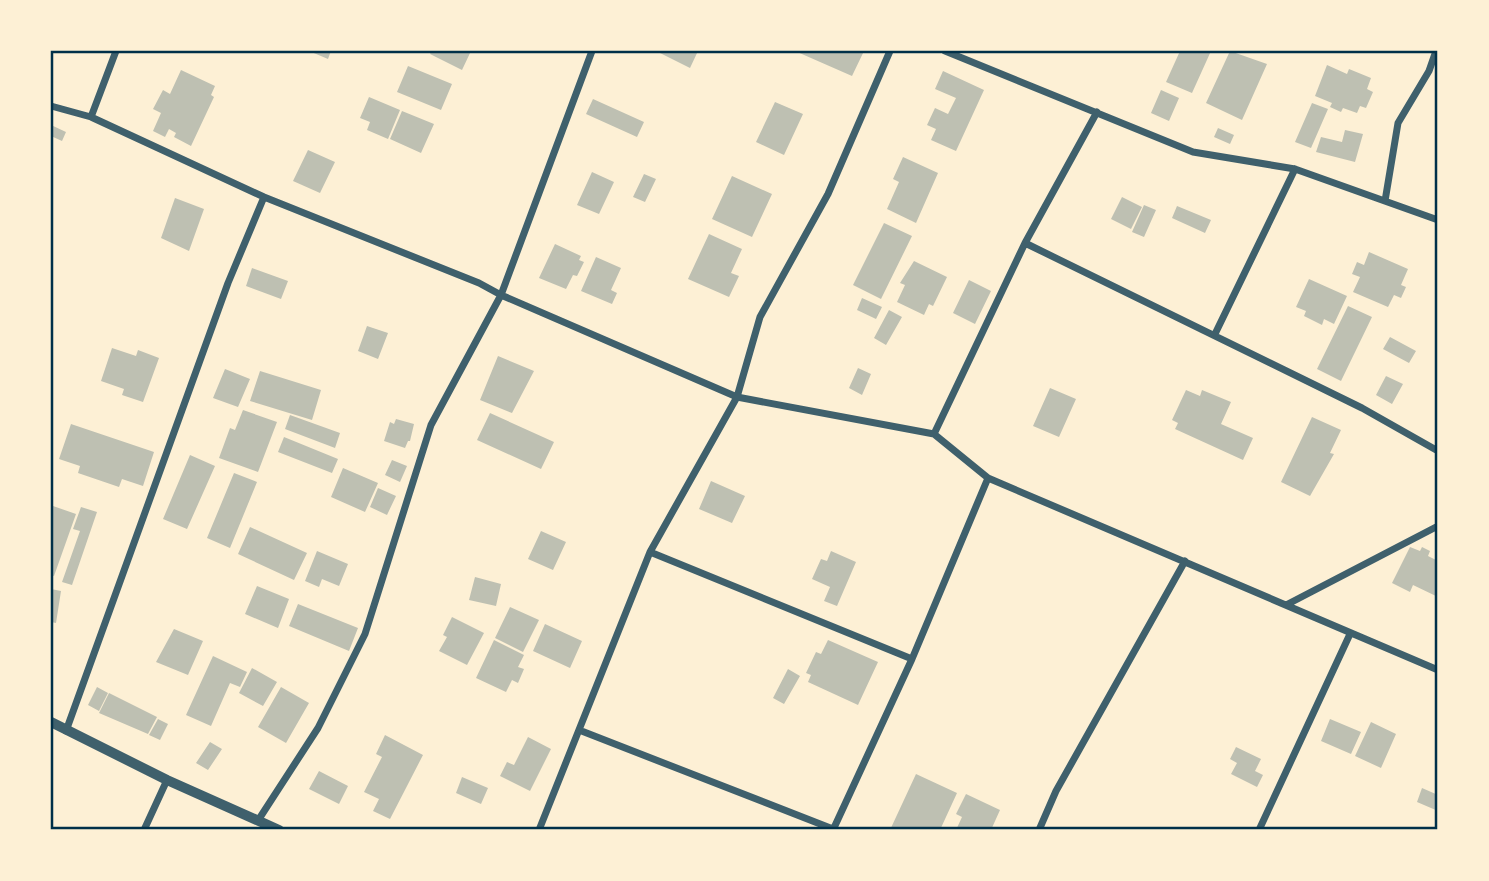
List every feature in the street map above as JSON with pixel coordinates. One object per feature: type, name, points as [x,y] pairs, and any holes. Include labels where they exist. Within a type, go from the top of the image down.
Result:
[{"type":"street","points":[[91,117],[116,51]]},
{"type":"street","points":[[259,819],[318,729],[365,634],[431,425],[501,295],[592,51]]},
{"type":"street","points":[[540,830],[650,552],[737,397],[761,317],[828,194],[890,51]]},
{"type":"street","points":[[945,51],[1193,152],[1295,169],[1438,220]]},
{"type":"street","points":[[1385,201],[1398,124],[1429,71],[1436,51]]},
{"type":"street","points":[[51,106],[91,117],[264,197],[479,283],[737,397],[934,434],[988,478],[1438,670]]},
{"type":"street","points":[[934,434],[1025,243],[1097,112]]},
{"type":"street","points":[[1215,334],[1295,169]]},
{"type":"street","points":[[66,731],[228,283],[264,197]]},
{"type":"street","points":[[1025,243],[1362,408],[1438,451]]},
{"type":"street","points":[[579,730],[833,830],[912,659],[988,478]]},
{"type":"street","points":[[1286,605],[1438,526]]},
{"type":"street","points":[[650,552],[912,659]]},
{"type":"street","points":[[1039,830],[1056,791],[1185,561]]},
{"type":"street","points":[[1259,830],[1350,634]]},
{"type":"street","points":[[51,722],[167,780],[279,830]]},
{"type":"street","points":[[144,830],[167,780]]},
{"type":"building","points":[[309,51],[331,51],[328,59]]},
{"type":"building","points":[[432,51],[471,51],[462,70],[430,54]]},
{"type":"building","points":[[656,51],[698,51],[690,68]]},
{"type":"building","points":[[795,51],[864,51],[852,76]]},
{"type":"building","points":[[1180,51],[1211,51],[1192,93],[1166,82]]},
{"type":"building","points":[[1230,51],[1267,64],[1242,120],[1206,103]]},
{"type":"building","points":[[1327,65],[1347,74],[1349,69],[1371,78],[1367,89],[1373,92],[1366,108],[1360,106],[1357,113],[1343,108],[1341,112],[1330,107],[1332,103],[1315,96]]},
{"type":"building","points":[[408,66],[452,84],[441,110],[397,92]]},
{"type":"building","points":[[181,70],[215,86],[211,95],[214,97],[191,146],[174,137],[176,133],[169,129],[165,137],[153,131],[161,113],[153,109],[163,90],[170,94]]},
{"type":"building","points":[[943,71],[984,90],[956,151],[931,140],[936,129],[927,125],[935,108],[948,114],[956,98],[935,89]]},
{"type":"building","points":[[1161,90],[1179,98],[1169,121],[1151,113]]},
{"type":"building","points":[[369,97],[400,110],[388,139],[367,130],[370,122],[360,118]]},
{"type":"building","points":[[593,99],[644,122],[637,137],[586,114]]},
{"type":"building","points":[[775,102],[803,114],[784,155],[756,142]]},
{"type":"building","points":[[1312,103],[1328,109],[1311,148],[1295,142]]},
{"type":"building","points":[[402,111],[434,124],[421,153],[390,139]]},
{"type":"building","points":[[51,125],[66,132],[62,141],[51,136]]},
{"type":"building","points":[[1218,128],[1234,135],[1230,144],[1214,137]]},
{"type":"building","points":[[1345,130],[1363,134],[1355,162],[1316,152],[1321,137],[1342,142]]},
{"type":"building","points":[[308,150],[335,162],[320,193],[293,181]]},
{"type":"building","points":[[903,157],[938,173],[916,223],[887,209],[899,182],[893,179]]},
{"type":"building","points":[[592,172],[614,182],[599,214],[577,205]]},
{"type":"building","points":[[644,174],[656,179],[645,202],[633,197]]},
{"type":"building","points":[[732,176],[772,194],[752,237],[712,219]]},
{"type":"building","points":[[1122,197],[1142,207],[1131,229],[1111,219]]},
{"type":"building","points":[[175,198],[204,209],[189,251],[161,238]]},
{"type":"building","points":[[1144,205],[1156,210],[1144,237],[1132,232]]},
{"type":"building","points":[[1177,206],[1211,220],[1205,233],[1172,218]]},
{"type":"building","points":[[884,223],[912,236],[881,299],[853,285]]},
{"type":"building","points":[[709,234],[742,249],[731,273],[739,276],[729,297],[688,279]]},
{"type":"building","points":[[555,244],[581,256],[579,260],[584,262],[566,289],[539,278]]},
{"type":"building","points":[[1369,252],[1408,269],[1401,285],[1406,287],[1401,298],[1394,295],[1388,307],[1353,292],[1360,277],[1352,274],[1357,262],[1364,265]]},
{"type":"building","points":[[596,257],[621,268],[611,290],[617,293],[612,304],[581,291]]},
{"type":"building","points":[[914,261],[947,277],[933,306],[929,304],[924,315],[897,302],[905,285],[900,283]]},
{"type":"building","points":[[252,268],[288,281],[281,299],[246,286]]},
{"type":"building","points":[[1309,279],[1347,296],[1334,324],[1324,319],[1322,325],[1304,316],[1306,311],[1296,307]]},
{"type":"building","points":[[969,280],[991,291],[975,324],[953,313]]},
{"type":"building","points":[[862,298],[882,307],[876,319],[857,310]]},
{"type":"building","points":[[1348,306],[1372,317],[1341,381],[1317,369]]},
{"type":"building","points":[[889,310],[902,317],[886,345],[874,338]]},
{"type":"building","points":[[367,326],[388,333],[378,359],[358,351]]},
{"type":"building","points":[[1390,337],[1416,351],[1409,363],[1383,349]]},
{"type":"building","points":[[112,348],[136,356],[138,350],[159,358],[143,402],[122,395],[124,389],[101,381]]},
{"type":"building","points":[[498,356],[534,371],[512,413],[480,400]]},
{"type":"building","points":[[858,368],[871,374],[862,395],[849,388]]},
{"type":"building","points":[[225,369],[250,379],[238,407],[213,398]]},
{"type":"building","points":[[260,371],[321,390],[312,420],[250,401]]},
{"type":"building","points":[[1386,376],[1403,384],[1392,404],[1376,395]]},
{"type":"building","points":[[1050,388],[1076,399],[1059,437],[1033,426]]},
{"type":"building","points":[[1186,390],[1200,396],[1202,390],[1231,402],[1221,424],[1253,438],[1243,460],[1175,429],[1178,423],[1172,420]]},
{"type":"building","points":[[243,410],[277,422],[258,472],[219,458],[230,428],[235,430]]},
{"type":"building","points":[[490,413],[554,442],[541,469],[477,440]]},
{"type":"building","points":[[290,415],[340,433],[335,448],[285,429]]},
{"type":"building","points":[[1312,417],[1341,430],[1330,453],[1334,454],[1310,496],[1281,482]]},
{"type":"building","points":[[396,419],[414,424],[410,441],[405,448],[384,441],[390,422],[394,424]]},
{"type":"building","points":[[71,424],[154,452],[143,486],[122,479],[119,487],[78,473],[80,466],[59,459]]},
{"type":"building","points":[[284,437],[338,459],[332,473],[278,452]]},
{"type":"building","points":[[190,455],[215,466],[187,529],[163,519]]},
{"type":"building","points":[[392,460],[407,466],[400,482],[385,475]]},
{"type":"building","points":[[343,468],[378,483],[365,512],[331,497]]},
{"type":"building","points":[[234,473],[257,482],[230,548],[207,538]]},
{"type":"building","points":[[711,481],[745,496],[732,523],[699,509]]},
{"type":"building","points":[[378,488],[396,496],[387,515],[370,507]]},
{"type":"building","points":[[53,506],[76,514],[54,576],[51,575]]},
{"type":"building","points":[[81,507],[97,512],[72,585],[62,582],[80,531],[73,529]]},
{"type":"building","points":[[250,527],[307,553],[294,580],[238,554]]},
{"type":"building","points":[[541,531],[566,542],[553,570],[528,559]]},
{"type":"building","points":[[1410,547],[1420,551],[1422,547],[1430,551],[1428,556],[1438,561],[1438,597],[1413,585],[1410,592],[1392,583]]},
{"type":"building","points":[[317,551],[348,564],[339,586],[322,579],[319,587],[305,581]]},
{"type":"building","points":[[831,551],[856,562],[837,606],[824,601],[830,587],[812,579],[821,559],[827,561]]},
{"type":"building","points":[[475,577],[501,584],[496,606],[469,600]]},
{"type":"building","points":[[257,586],[289,599],[278,628],[245,614]]},
{"type":"building","points":[[51,589],[61,591],[56,623],[51,622]]},
{"type":"building","points":[[298,604],[358,628],[349,651],[289,626]]},
{"type":"building","points":[[510,607],[539,620],[523,652],[495,638]]},
{"type":"building","points":[[452,617],[484,633],[467,665],[439,651],[447,637],[443,635]]},
{"type":"building","points":[[545,624],[582,641],[570,668],[533,651]]},
{"type":"building","points":[[174,629],[203,641],[188,675],[156,662]]},
{"type":"building","points":[[494,640],[524,655],[518,667],[524,669],[518,683],[512,680],[506,692],[476,678]]},
{"type":"building","points":[[828,640],[878,662],[858,705],[808,682],[811,675],[806,673],[816,652],[821,654]]},
{"type":"building","points":[[213,656],[247,672],[240,687],[230,683],[211,726],[186,715]]},
{"type":"building","points":[[252,668],[277,682],[263,706],[239,693]]},
{"type":"building","points":[[788,669],[800,676],[784,704],[773,698]]},
{"type":"building","points":[[97,687],[108,693],[99,711],[88,705]]},
{"type":"building","points":[[281,687],[309,703],[286,743],[258,727]]},
{"type":"building","points":[[109,693],[157,717],[148,734],[99,713]]},
{"type":"building","points":[[158,719],[168,724],[160,740],[149,735]]},
{"type":"building","points":[[1330,719],[1361,732],[1351,754],[1321,741]]},
{"type":"building","points":[[1371,722],[1396,734],[1381,768],[1355,756]]},
{"type":"building","points":[[385,735],[423,755],[390,819],[373,811],[379,799],[364,792],[382,757],[376,754]]},
{"type":"building","points":[[528,737],[551,749],[530,791],[500,776],[507,762],[514,765]]},
{"type":"building","points":[[210,742],[222,749],[208,770],[196,763]]},
{"type":"building","points":[[1236,747],[1261,759],[1255,771],[1263,775],[1257,787],[1231,774],[1237,763],[1230,759]]},
{"type":"building","points":[[319,771],[348,786],[339,804],[309,789]]},
{"type":"building","points":[[916,774],[957,793],[940,830],[890,830]]},
{"type":"building","points":[[462,777],[488,788],[481,804],[456,793]]},
{"type":"building","points":[[1422,788],[1438,795],[1438,811],[1417,802]]},
{"type":"building","points":[[966,794],[1000,810],[991,830],[956,830],[962,817],[956,814]]}]
